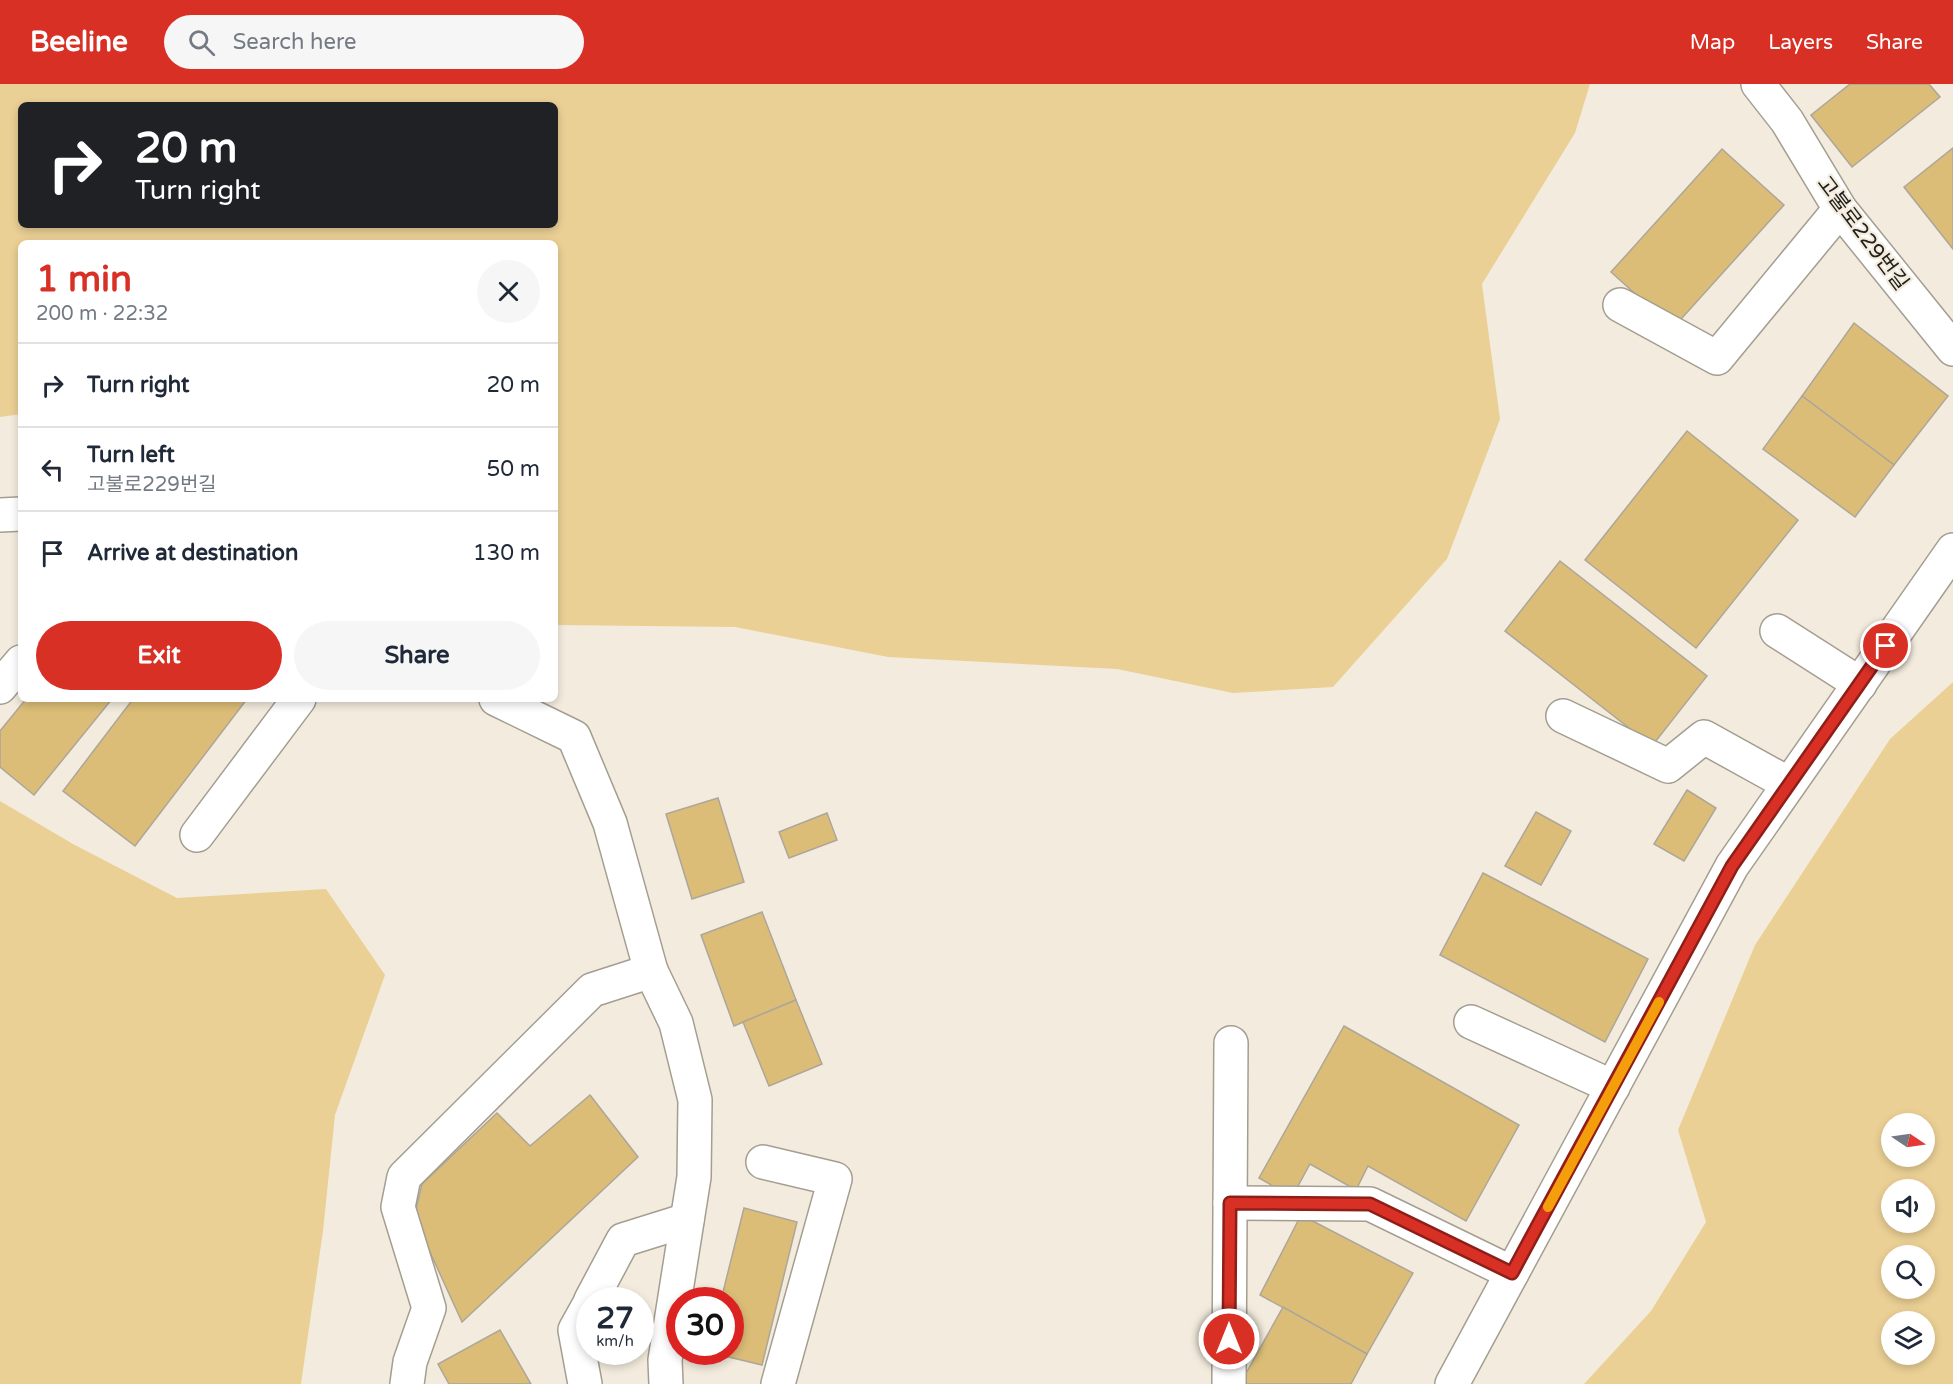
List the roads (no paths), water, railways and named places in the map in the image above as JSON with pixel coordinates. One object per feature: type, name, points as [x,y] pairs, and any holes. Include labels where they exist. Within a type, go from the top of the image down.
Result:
[{"type":"street","name":"고불로229번길","points":[[1758,84],[1786,121],[1840,209],[1953,350]]},
{"type":"street","points":[[1620,305],[1717,358],[1840,209]]},
{"type":"street","points":[[0,514],[18,514]]},
{"type":"street","points":[[1452,1384],[1732,866],[1953,550]]},
{"type":"street","points":[[1777,631],[1860,684]]},
{"type":"street","points":[[0,687],[18,666]]},
{"type":"street","points":[[197,835],[297,702]]},
{"type":"street","points":[[502,702],[574,737],[610,823],[651,970],[676,1023],[695,1100],[694,1177],[664,1360],[666,1384]]},
{"type":"street","points":[[1563,716],[1668,766],[1704,737],[1789,784]]},
{"type":"street","points":[[407,1384],[410,1362],[429,1308],[398,1207],[404,1177],[592,990],[651,970]]},
{"type":"street","points":[[1471,1022],[1613,1087]]},
{"type":"street","points":[[1229,1384],[1231,1043]]},
{"type":"street","points":[[763,1162],[835,1179],[778,1384]]},
{"type":"street","points":[[1230,1203],[1370,1204],[1512,1273]]},
{"type":"street","points":[[598,1287],[623,1240],[687,1220]]},
{"type":"street","points":[[581,1365],[585,1384]]}]
